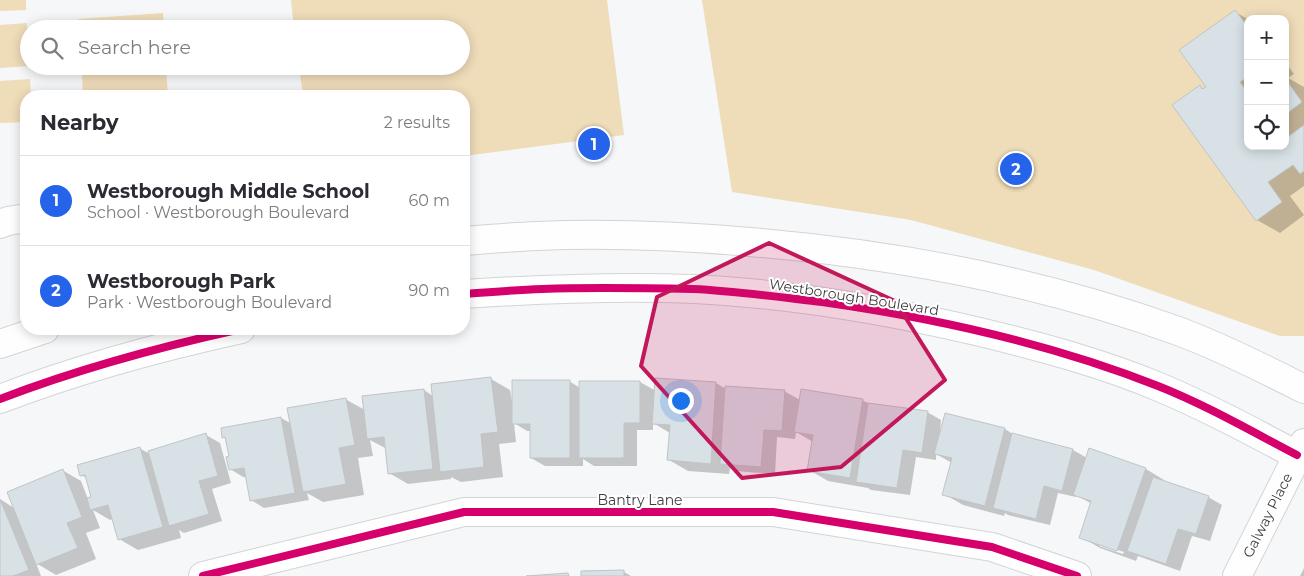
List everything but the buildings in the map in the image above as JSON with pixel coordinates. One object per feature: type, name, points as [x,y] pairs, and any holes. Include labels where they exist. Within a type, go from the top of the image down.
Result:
[{"type":"main road","points":[[0,224],[20,219]]},
{"type":"main road","points":[[470,241],[538,236],[694,237],[863,254],[943,267],[1025,285],[1100,305],[1179,332],[1251,363],[1304,389]]},
{"type":"main road","name":"Westborough Boulevard","points":[[470,294],[541,289],[695,289],[771,295],[930,320],[1023,343],[1100,365],[1159,387],[1302,452]]},
{"type":"main road","points":[[0,344],[27,335]]},
{"type":"main road","points":[[0,399],[87,369],[179,342],[212,335]]},
{"type":"main road","name":"Galway Place","points":[[1238,576],[1302,452]]},
{"type":"main road","name":"Bantry Lane","points":[[203,576],[464,512],[773,512],[992,547],[1077,576]]},
{"type":"highlighted area","points":[[769,243],[895,301],[945,380],[841,467],[742,478],[641,366],[657,297]]},
{"type":"shaded area","points":[[0,0],[26,0],[26,10],[0,11]]},
{"type":"shaded area","points":[[291,0],[607,0],[624,135],[470,155],[470,90],[302,90],[300,75],[470,75],[470,20],[293,20]]},
{"type":"shaded area","points":[[702,0],[1304,0],[1304,336],[1280,336],[1094,270],[911,220],[732,192]]},
{"type":"shaded area","points":[[163,13],[163,20],[78,20]]},
{"type":"shaded area","points":[[20,24],[20,67],[0,68],[0,25]]},
{"type":"shaded area","points":[[82,75],[166,75],[168,90],[83,90]]},
{"type":"shaded area","points":[[30,79],[31,90],[20,90],[20,122],[0,123],[0,81]]},
{"type":"cycle path","points":[[470,294],[561,288],[693,289],[822,302],[907,316],[993,334],[1077,357],[1118,371],[1193,401],[1297,455]]},
{"type":"cycle path","points":[[0,399],[119,359],[215,335]]},
{"type":"cycle path","points":[[203,576],[464,512],[773,512],[992,547],[1077,576]]},
{"type":"place","name":"Westborough Middle School","points":[[594,144]]},
{"type":"place","name":"Westborough Park","points":[[1016,169]]}]
